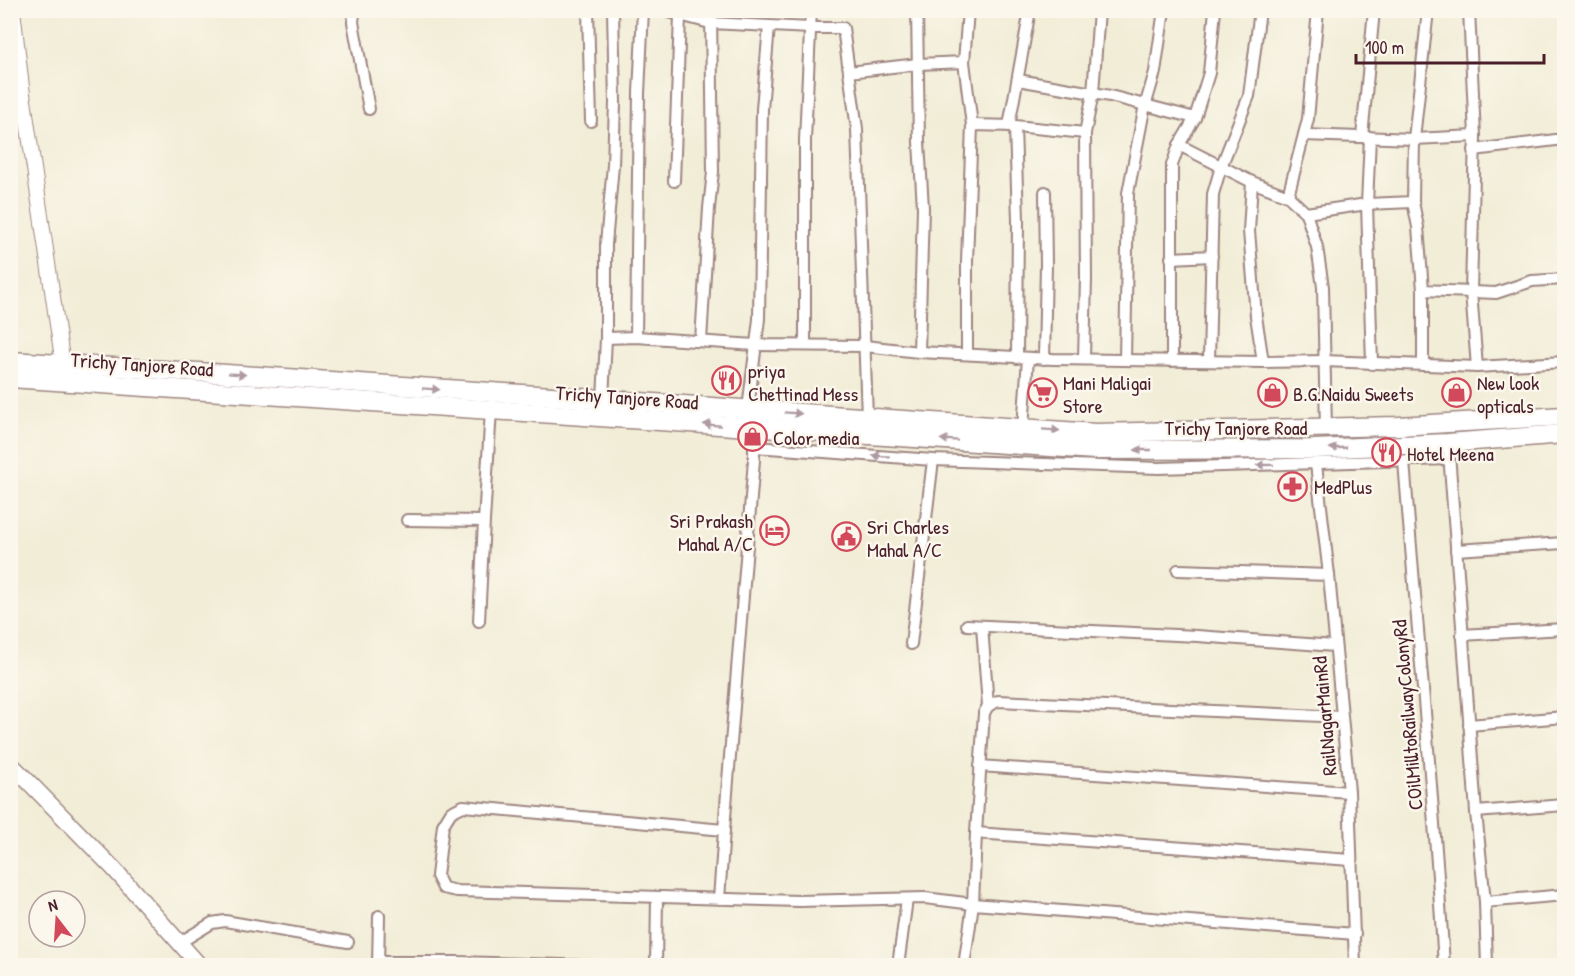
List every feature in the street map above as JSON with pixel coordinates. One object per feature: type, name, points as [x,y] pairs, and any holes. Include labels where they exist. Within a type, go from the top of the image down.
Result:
[{"type":"highway","name":"Trichy Tanjore Road","points":[[10,361],[210,372],[1095,433],[1326,429],[1564,416]]},
{"type":"highway","name":"Trichy Tanjore Road","points":[[10,378],[1095,450],[1449,451],[1564,434]]},
{"type":"main road","points":[[10,763],[114,869],[200,966]]},
{"type":"street","points":[[13,10],[63,364]]},
{"type":"street","points":[[357,10],[353,22],[369,109]]},
{"type":"street","points":[[588,10],[591,121]]},
{"type":"street","points":[[603,400],[606,338],[606,244],[613,165],[615,103],[613,10]]},
{"type":"street","points":[[636,337],[639,93],[643,10]]},
{"type":"street","points":[[701,341],[713,172],[711,10]]},
{"type":"street","points":[[805,344],[806,140],[811,10]]},
{"type":"street","points":[[917,10],[919,142],[923,208],[919,352]]},
{"type":"street","points":[[967,354],[967,261],[972,124],[964,62],[968,10]]},
{"type":"street","points":[[1017,357],[1018,220],[1012,126],[1030,10]]},
{"type":"street","points":[[1084,358],[1085,133],[1093,93],[1099,10]]},
{"type":"street","points":[[1125,360],[1128,193],[1145,106],[1155,72],[1164,10]]},
{"type":"street","points":[[1172,361],[1172,165],[1179,145],[1195,118],[1209,73],[1215,10]]},
{"type":"street","points":[[1209,361],[1213,194],[1248,96],[1260,10]]},
{"type":"street","points":[[1288,196],[1308,119],[1318,10]]},
{"type":"street","points":[[1372,364],[1366,137],[1374,10]]},
{"type":"street","points":[[1423,365],[1423,290],[1418,227],[1413,202],[1414,139],[1428,10]]},
{"type":"street","points":[[1469,10],[1475,136],[1471,292],[1477,367]]},
{"type":"street","points":[[674,181],[670,12],[710,23],[843,28],[857,129],[867,418]]},
{"type":"street","points":[[748,410],[759,319],[762,109],[769,26]]},
{"type":"street","points":[[849,72],[918,64],[964,62]]},
{"type":"street","points":[[1018,80],[1093,93],[1195,118]]},
{"type":"street","points":[[972,124],[1085,133]]},
{"type":"street","points":[[1304,135],[1414,139],[1475,136]]},
{"type":"street","points":[[1474,150],[1564,139]]},
{"type":"street","points":[[1179,145],[1252,183],[1288,196],[1306,213],[1317,246],[1323,287],[1326,429]]},
{"type":"street","points":[[1252,183],[1249,231],[1256,316],[1263,362]]},
{"type":"street","points":[[1044,359],[1045,192]]},
{"type":"street","points":[[1306,213],[1367,204],[1413,202]]},
{"type":"street","points":[[1171,258],[1212,256]]},
{"type":"street","points":[[1423,290],[1496,293],[1532,281],[1564,279]]},
{"type":"street","points":[[606,338],[636,337],[755,345],[865,346],[919,352],[1044,359],[1324,361],[1477,367],[1564,362]]},
{"type":"street","points":[[1023,428],[1029,358]]},
{"type":"street","points":[[479,621],[491,410]]},
{"type":"street","points":[[719,899],[755,447],[754,428]]},
{"type":"street","points":[[755,447],[933,459],[1159,468],[1404,461],[1449,451],[1469,725],[1485,902],[1487,966]]},
{"type":"street","points":[[911,644],[933,459]]},
{"type":"street","name":"COilMilltoRailwayColonyRd","points":[[1404,461],[1419,656],[1435,820],[1444,966]]},
{"type":"street","name":"RailNagarMainRd","points":[[1316,464],[1329,575],[1349,792],[1355,966]]},
{"type":"street","points":[[407,520],[484,521]]},
{"type":"street","points":[[1456,550],[1564,543]]},
{"type":"street","points":[[1178,570],[1329,575]]},
{"type":"street","points":[[967,625],[1197,636],[1335,646]]},
{"type":"street","points":[[982,626],[988,706]]},
{"type":"street","points":[[1462,635],[1564,629]]},
{"type":"street","points":[[964,966],[973,904],[984,713],[988,706],[998,701],[1342,717]]},
{"type":"street","points":[[1469,725],[1564,717]]},
{"type":"street","points":[[980,766],[1349,792]]},
{"type":"street","points":[[1476,812],[1564,805]]},
{"type":"street","points":[[724,830],[463,806],[451,812],[444,825],[437,876],[443,888],[457,891],[799,901],[925,898],[973,904],[1355,934]]},
{"type":"street","points":[[976,833],[1351,860]]},
{"type":"street","points":[[1485,902],[1564,895]]},
{"type":"street","points":[[656,966],[657,897]]},
{"type":"street","points":[[898,966],[907,898]]},
{"type":"street","points":[[379,916],[378,964],[458,962],[597,966]]},
{"type":"street","points":[[179,943],[212,923],[225,921],[348,942]]},
{"type":"place","name":"priya Chettinad Mess","points":[[727,381]]},
{"type":"place","name":"Mani Maligai Store","points":[[1042,393]]},
{"type":"place","name":"B.G.Naidu Sweets","points":[[1272,393]]},
{"type":"place","name":"New look opticals","points":[[1456,393]]},
{"type":"place","name":"Color media","points":[[752,437]]},
{"type":"place","name":"Hotel Meena","points":[[1386,453]]},
{"type":"place","name":"MedPlus","points":[[1293,486]]},
{"type":"place","name":"Sri Prakash Mahal A/C","points":[[774,531]]},
{"type":"place","name":"Sri Charles Mahal A/C","points":[[846,537]]}]
